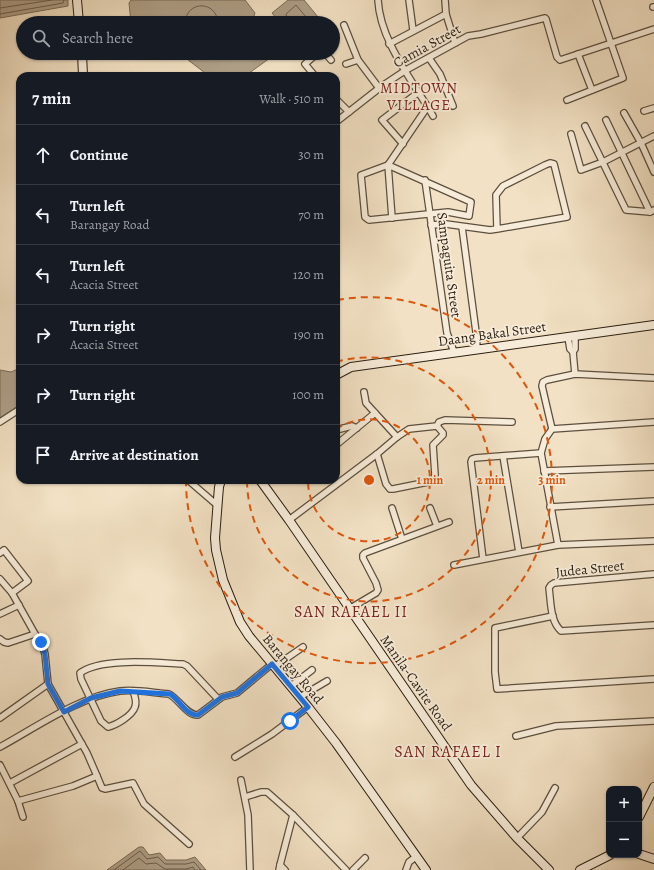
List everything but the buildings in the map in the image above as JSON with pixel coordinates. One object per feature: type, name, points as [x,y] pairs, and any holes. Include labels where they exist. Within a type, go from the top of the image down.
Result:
[{"type":"street","points":[[77,0],[78,16]]},
{"type":"street","points":[[378,0],[378,12],[389,44],[434,116]]},
{"type":"street","points":[[409,0],[413,30]]},
{"type":"street","points":[[444,0],[446,14],[455,43]]},
{"type":"street","points":[[567,100],[623,78],[596,0]]},
{"type":"street","points":[[389,44],[413,30],[446,14]]},
{"type":"street","name":"Camia Street","points":[[340,119],[379,88],[406,70],[468,36],[545,18],[557,57],[560,60],[578,54]]},
{"type":"street","points":[[344,24],[358,60],[379,88]]},
{"type":"street","points":[[592,90],[578,54],[654,29]]},
{"type":"street","points":[[429,58],[440,74],[452,106]]},
{"type":"street","points":[[82,60],[83,72]]},
{"type":"street","points":[[310,60],[305,64],[312,72]]},
{"type":"street","points":[[346,64],[358,60]]},
{"type":"street","points":[[403,144],[382,120],[419,92]]},
{"type":"street","points":[[340,103],[348,112]]},
{"type":"street","points":[[388,165],[425,180],[471,202],[468,216],[448,212],[369,220],[365,217],[361,175],[388,165],[428,106]]},
{"type":"street","points":[[644,111],[654,108]]},
{"type":"street","points":[[624,113],[641,143],[654,172]]},
{"type":"street","points":[[585,126],[626,210],[652,211],[606,120]]},
{"type":"street","points":[[571,134],[581,170],[603,162],[654,136]]},
{"type":"street","points":[[431,226],[446,224],[490,230],[497,229],[567,217],[554,164],[550,163],[545,165],[502,186],[496,195],[497,229]]},
{"type":"street","points":[[388,165],[392,218]]},
{"type":"street","name":"Sampaguita Street","points":[[425,180],[447,333],[454,352]]},
{"type":"street","points":[[462,227],[477,349]]},
{"type":"street","name":"Daang Bakal Street","points":[[340,373],[352,367],[654,325]]},
{"type":"street","points":[[571,336],[570,349],[573,352],[576,374]]},
{"type":"street","points":[[558,545],[541,453],[544,439],[552,428],[542,386],[543,382],[576,374],[654,378]]},
{"type":"street","points":[[364,392],[366,403],[397,437]]},
{"type":"street","points":[[0,422],[16,412]]},
{"type":"street","points":[[340,442],[375,413]]},
{"type":"street","points":[[340,479],[377,454],[409,429],[437,426],[439,422],[444,420],[512,422]]},
{"type":"street","points":[[552,428],[654,422]]},
{"type":"street","points":[[340,429],[352,426],[357,428]]},
{"type":"street","points":[[377,454],[386,484],[390,489],[393,490],[433,481],[435,475],[433,445],[443,435],[437,426]]},
{"type":"street","points":[[483,559],[471,462],[472,459],[541,453]]},
{"type":"street","points":[[503,456],[519,552]]},
{"type":"street","points":[[544,471],[654,467]]},
{"type":"street","points":[[193,484],[217,505]]},
{"type":"street","name":"Barangay Road","points":[[220,484],[217,505],[215,538],[216,550],[223,580],[234,611],[242,627],[336,743],[426,870]]},
{"type":"street","name":"Manila-Cavite Road","points":[[263,484],[470,785],[517,838],[549,870]]},
{"type":"street","points":[[289,520],[334,484]]},
{"type":"street","points":[[550,507],[654,501]]},
{"type":"street","points":[[392,508],[402,539]]},
{"type":"street","points":[[430,508],[437,526]]},
{"type":"street","points":[[349,609],[376,593],[378,590],[363,555],[365,553],[449,522]]},
{"type":"street","points":[[454,565],[558,545],[654,541]]},
{"type":"street","points":[[0,553],[4,550],[28,581],[12,592]]},
{"type":"street","name":"Judea Street","points":[[654,574],[554,583],[549,588],[553,616],[561,631],[654,625]]},
{"type":"street","points":[[0,578],[12,592],[34,634],[41,642],[48,684],[87,753],[102,788],[105,789],[133,783],[144,804],[189,844]]},
{"type":"street","points":[[0,614],[19,605]]},
{"type":"street","points":[[553,616],[495,628],[494,672],[497,689],[654,679]]},
{"type":"street","points":[[0,639],[8,643],[34,634]]},
{"type":"street","points":[[0,747],[91,698],[120,691],[170,694],[190,713],[198,715],[218,699],[237,693],[273,666],[303,647]]},
{"type":"street","points":[[133,692],[136,699],[135,707],[130,715],[108,727],[101,721],[81,679],[80,673],[104,664],[183,664],[187,666],[218,699]]},
{"type":"street","points":[[291,686],[312,670]]},
{"type":"street","points":[[300,697],[327,681]]},
{"type":"street","points":[[0,718],[48,684]]},
{"type":"street","points":[[235,757],[272,734],[308,707]]},
{"type":"street","points":[[516,736],[556,726],[654,721]]},
{"type":"street","points":[[10,783],[82,744]]},
{"type":"street","points":[[0,765],[10,783],[24,817]]},
{"type":"street","points":[[18,801],[73,786],[97,776]]},
{"type":"street","points":[[241,780],[248,815],[250,870]]},
{"type":"street","points":[[642,811],[654,787]]},
{"type":"street","points":[[517,838],[542,812],[555,788]]},
{"type":"street","points":[[245,797],[267,792],[293,815],[346,870]]},
{"type":"street","points":[[285,870],[280,868],[293,815]]},
{"type":"street","points":[[642,855],[654,859]]},
{"type":"street","points":[[406,870],[409,862],[417,856]]},
{"type":"street","points":[[580,870],[606,857]]},
{"type":"street","points":[[353,870],[365,858]]},
{"type":"water","points":[[0,0],[68,0],[68,6],[0,18]]},
{"type":"water","points":[[131,0],[245,0],[255,13],[254,16],[130,16],[129,3]]},
{"type":"water","points":[[288,0],[304,0],[317,16],[274,16],[272,13]]},
{"type":"water","points":[[188,60],[267,60],[251,72],[204,72]]},
{"type":"water","points":[[0,370],[11,372],[16,370],[16,408],[0,418]]},
{"type":"water","points":[[139,847],[143,847],[149,855],[160,853],[166,860],[186,860],[195,857],[206,870],[107,870]]},
{"type":"district","name":"MIDTOWN VILLAGE","points":[[419,96]]},
{"type":"district","name":"SAN RAFAEL II","points":[[351,612]]},
{"type":"district","name":"SAN RAFAEL I","points":[[448,752]]},
{"type":"route","points":[[41,642],[45,654],[48,684],[64,712],[91,698],[120,691],[170,694],[190,713],[198,715],[222,697],[237,693],[272,664],[308,707],[290,721]]}]
